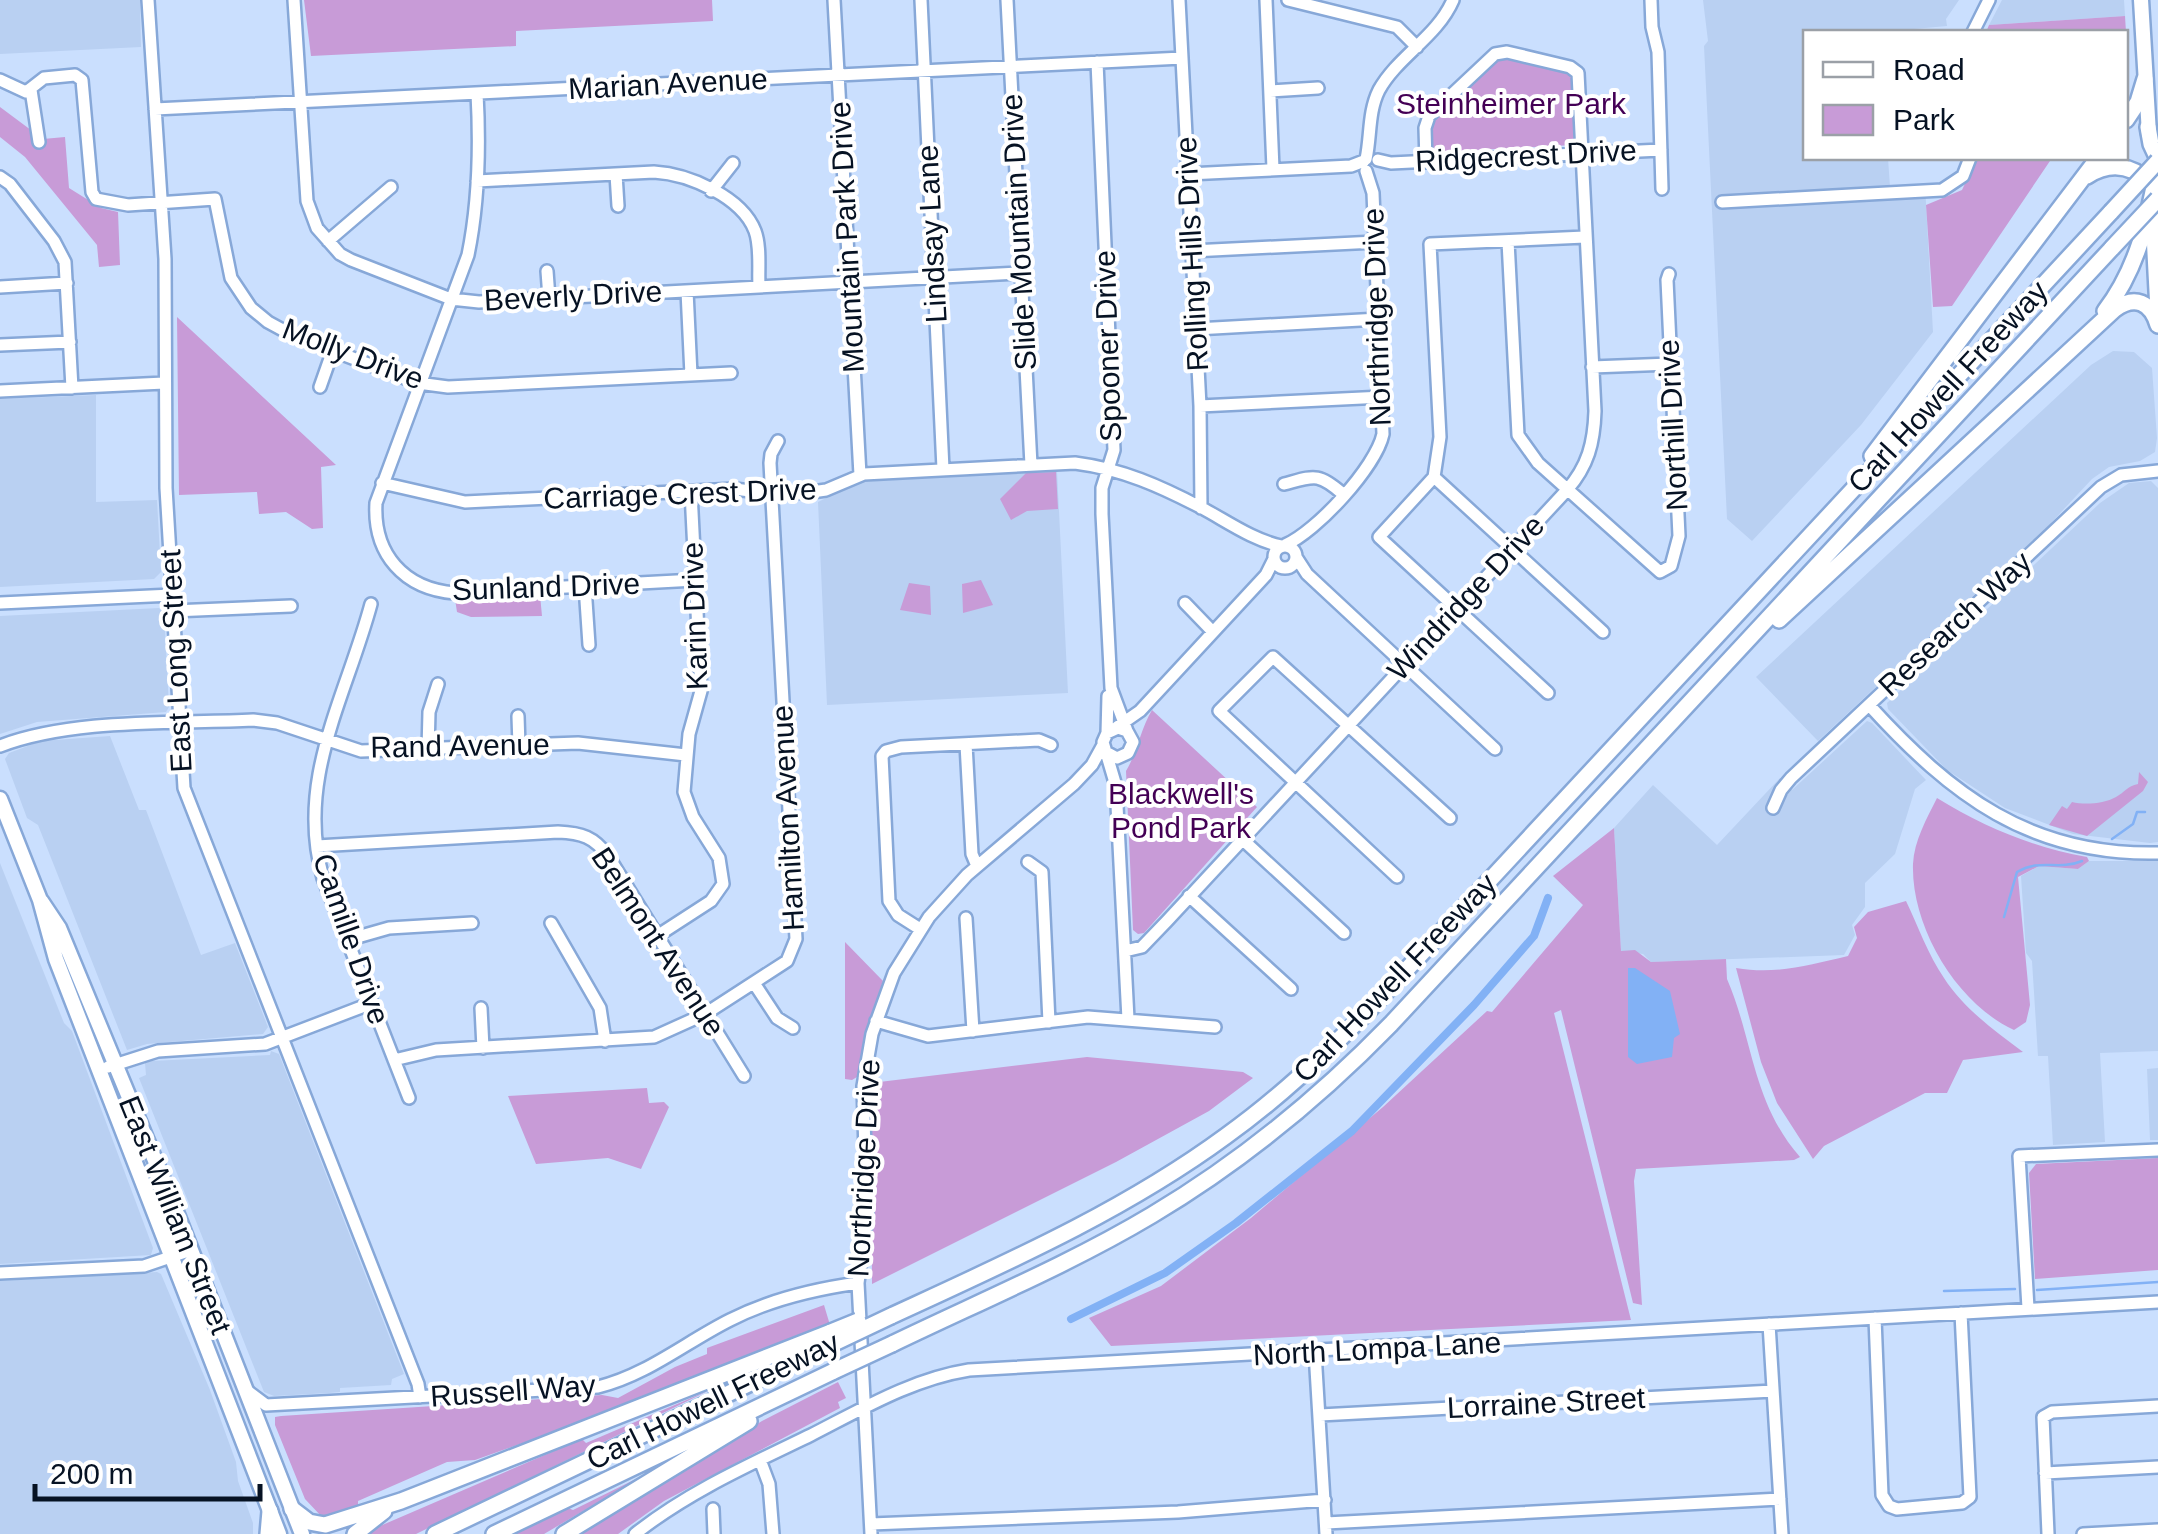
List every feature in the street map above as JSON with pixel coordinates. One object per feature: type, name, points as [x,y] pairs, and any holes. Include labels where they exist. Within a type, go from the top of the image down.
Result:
[{"type":"highway","points":[[2128,117],[2146,79]]},
{"type":"highway","points":[[2148,127],[2158,162],[2154,234]]},
{"type":"highway","points":[[1740,611],[1866,464],[2097,160]]},
{"type":"highway","name":"Carl Howell Freeway","points":[[436,1534],[832,1338],[914,1305],[1132,1198],[1207,1150],[1272,1100],[1369,1010],[2158,162]]},
{"type":"highway","points":[[2081,182],[2102,168],[2122,166],[2137,172],[2155,194]]},
{"type":"highway","points":[[2090,329],[2130,271],[2155,194]]},
{"type":"highway","name":"Carl Howell Freeway","points":[[494,1534],[1143,1220],[1278,1128],[1390,1024],[2112,248],[2155,194]]},
{"type":"highway","points":[[1733,656],[1764,634],[2120,305],[2132,300],[2145,303],[2158,322]]},
{"type":"highway","points":[[292,1509],[308,1522],[325,1526],[401,1502],[832,1338]]},
{"type":"highway","points":[[564,1534],[834,1371]]},
{"type":"highway","points":[[355,1534],[401,1502]]},
{"type":"highway","points":[[268,1534],[270,1510]]},
{"type":"main road","points":[[2141,0],[2155,194]]},
{"type":"main road","points":[[2154,234],[2158,322]]},
{"type":"main road","name":"East William Street","points":[[0,799],[40,900],[59,928],[172,1258],[279,1534]]},
{"type":"main road","name":"East William Street","points":[[106,1067],[191,1250],[302,1534]]},
{"type":"street","name":"East Long Street","points":[[148,0],[164,259],[172,595],[184,788],[420,1397]]},
{"type":"street","points":[[294,0],[307,201],[318,228],[328,241],[391,186]]},
{"type":"street","name":"Mountain Park Drive","points":[[834,0],[860,475]]},
{"type":"street","name":"Lindsay Lane","points":[[921,0],[943,469]]},
{"type":"street","name":"Slide Mountain Drive","points":[[1008,0],[1030,465]]},
{"type":"street","name":"Rolling Hills Drive","points":[[1179,0],[1200,406],[1201,508]]},
{"type":"street","points":[[1266,0],[1274,169]]},
{"type":"street","points":[[1288,0],[1397,27],[1417,47]]},
{"type":"street","name":"Northridge Drive","points":[[871,1529],[858,1283],[867,1198],[863,1086],[876,1021],[894,973],[920,929],[950,891],[1117,742],[1144,706],[1343,494],[1380,448],[1384,426],[1371,165],[1372,110],[1380,89],[1442,20],[1453,0]]},
{"type":"street","points":[[1651,0],[1658,52],[1662,189]]},
{"type":"street","points":[[1974,30],[1988,0]]},
{"type":"street","name":"Windridge Drive","points":[[1126,951],[1142,946],[1190,896],[1567,490],[1586,463],[1593,443],[1592,367],[1578,73],[1507,52],[1495,54],[1429,116],[1425,128],[1426,162]]},
{"type":"street","name":"Marian Avenue","points":[[155,109],[1182,58]]},
{"type":"street","name":"Spooner Drive","points":[[1097,62],[1114,450],[1102,488],[1102,514],[1111,688],[1120,766],[1116,786]]},
{"type":"street","name":"Molly Drive","points":[[31,90],[47,77],[74,76],[82,80],[93,196],[100,202],[128,206],[215,199],[225,260],[232,278],[251,308],[278,328],[418,383],[448,388],[731,373]]},
{"type":"street","points":[[0,80],[21,91],[31,90],[39,142]]},
{"type":"street","points":[[1270,90],[1318,88]]},
{"type":"street","points":[[382,483],[468,255],[480,141],[477,94]]},
{"type":"street","name":"Ridgecrest Drive","points":[[1188,174],[1661,150]]},
{"type":"street","points":[[1722,202],[1942,190],[1963,176],[1969,160]]},
{"type":"street","points":[[711,191],[732,163]]},
{"type":"street","points":[[477,181],[666,173],[711,191],[744,212],[756,234],[759,287]]},
{"type":"street","points":[[616,174],[618,206]]},
{"type":"street","points":[[0,177],[10,184],[54,241],[65,262],[72,388]]},
{"type":"street","points":[[1548,692],[1379,537],[1434,477],[1440,437],[1430,244],[1586,237]]},
{"type":"street","name":"Beverly Drive","points":[[328,241],[351,260],[451,299],[479,302],[1020,273]]},
{"type":"street","points":[[1508,241],[1518,435],[1530,454],[1567,490]]},
{"type":"street","points":[[1192,251],[1375,242]]},
{"type":"street","points":[[547,271],[549,298]]},
{"type":"street","name":"Northill Drive","points":[[1567,490],[1655,570],[1664,572],[1671,566],[1679,536],[1666,280],[1669,274]]},
{"type":"street","points":[[0,287],[67,283]]},
{"type":"street","points":[[687,291],[692,375]]},
{"type":"street","points":[[1196,329],[1379,320]]},
{"type":"street","points":[[0,345],[70,342]]},
{"type":"street","points":[[320,388],[333,350]]},
{"type":"street","points":[[1592,367],[1670,364]]},
{"type":"street","points":[[0,391],[164,383]]},
{"type":"street","points":[[1200,406],[1383,397]]},
{"type":"street","name":"Hamilton Avenue","points":[[394,1060],[436,1050],[654,1037],[705,1014],[787,961],[796,939],[772,494],[771,454],[778,441]]},
{"type":"street","name":"Carriage Crest Drive","points":[[382,483],[465,502],[735,489],[772,494],[826,490],[860,475],[1075,463],[1108,467],[1140,477],[1201,508],[1284,557],[1495,750]]},
{"type":"street","name":"Research Way","points":[[1774,808],[1786,783],[2105,483],[2126,474],[2158,471]]},
{"type":"street","points":[[1284,484],[1316,476],[1343,494]]},
{"type":"street","points":[[1434,477],[1604,632]]},
{"type":"street","name":"Sunland Drive","points":[[382,483],[376,503],[376,528],[387,557],[402,574],[421,586],[455,593],[695,580]]},
{"type":"street","name":"Karin Drive","points":[[657,936],[712,901],[723,884],[719,858],[687,805],[683,776],[701,692],[691,492]]},
{"type":"street","points":[[585,586],[589,645]]},
{"type":"street","points":[[0,603],[172,595]]},
{"type":"street","points":[[1185,603],[1213,632]]},
{"type":"street","name":"Camille Drive","points":[[371,604],[326,739],[314,794],[317,846],[323,878],[409,1098]]},
{"type":"street","points":[[173,610],[290,606]]},
{"type":"street","points":[[1397,877],[1218,712],[1273,657],[1450,818]]},
{"type":"street","points":[[428,750],[429,712],[438,684]]},
{"type":"street","name":"Northridge Drive","points":[[1117,742],[1144,706]]},
{"type":"street","points":[[1869,706],[1932,770],[1992,813],[2067,842],[2158,853]]},
{"type":"street","points":[[518,716],[519,746]]},
{"type":"street","name":"Rand Avenue","points":[[0,746],[56,730],[253,720],[277,723],[361,751],[597,743],[686,755]]},
{"type":"street","points":[[920,929],[898,915],[888,901],[880,762],[886,751],[1039,740],[1050,745]]},
{"type":"street","name":"Spooner Drive","points":[[1117,742],[1128,1018]]},
{"type":"street","points":[[966,744],[972,854],[977,866]]},
{"type":"street","name":"Belmont Avenue","points":[[317,846],[558,832],[592,838],[608,856],[744,1076]]},
{"type":"street","points":[[1242,838],[1344,932]]},
{"type":"street","points":[[1028,862],[1042,872],[1049,1022]]},
{"type":"street","points":[[1190,896],[1291,988]]},
{"type":"street","points":[[966,918],[972,1031]]},
{"type":"street","points":[[551,922],[600,1008],[605,1041]]},
{"type":"street","points":[[347,940],[388,928],[472,923]]},
{"type":"street","points":[[754,983],[777,1018],[793,1028]]},
{"type":"street","points":[[106,1067],[158,1051],[255,1046],[372,1003]]},
{"type":"street","points":[[481,1008],[483,1048]]},
{"type":"street","points":[[876,1021],[928,1036],[1088,1016],[1215,1027]]},
{"type":"street","points":[[2028,1308],[2019,1156],[2158,1150]]},
{"type":"street","points":[[0,1273],[144,1266],[191,1250]]},
{"type":"street","name":"Russell Way","points":[[266,1405],[585,1388],[616,1383],[743,1314],[818,1290],[858,1283]]},
{"type":"street","name":"North Lompa Lane","points":[[636,1534],[690,1497],[865,1407],[934,1378],[980,1368],[2158,1302]]},
{"type":"street","points":[[1874,1318],[1882,1495],[1889,1506],[1898,1509],[1962,1503],[1970,1498],[1961,1313]]},
{"type":"street","points":[[1768,1324],[1782,1534]]},
{"type":"street","points":[[1315,1352],[1326,1529],[1780,1499]]},
{"type":"street","points":[[244,1388],[266,1405],[260,1426]]},
{"type":"street","name":"Lorraine Street","points":[[1320,1415],[1773,1391]]},
{"type":"street","points":[[2048,1534],[2042,1420],[2047,1413],[2158,1406]]},
{"type":"street","points":[[760,1460],[769,1484],[773,1534]]},
{"type":"street","points":[[2045,1472],[2158,1466]]},
{"type":"street","points":[[871,1529],[1324,1500]]},
{"type":"street","points":[[713,1509],[714,1534]]},
{"type":"street","points":[[2083,1534],[2158,1530]]},
{"type":"shaded area","points":[[0,0],[140,0],[141,47],[0,54]]},
{"type":"shaded area","points":[[1703,0],[1959,0],[1946,19],[1947,26],[1803,30],[1803,160],[1888,160],[1890,187],[1925,185],[1933,332],[1861,425],[1752,541],[1727,519],[1704,46],[1708,41]]},
{"type":"shaded area","points":[[2002,0],[2124,0],[2125,16],[1989,25]]},
{"type":"shaded area","points":[[2113,351],[2134,352],[2152,368],[2155,452],[2140,461],[2109,467],[2092,479],[2050,524],[1818,741],[1756,677],[2091,365]]},
{"type":"shaded area","points":[[96,395],[96,502],[157,500],[161,572],[154,579],[0,587],[0,399]]},
{"type":"shaded area","points":[[1057,471],[1068,693],[827,705],[818,502],[858,482]]},
{"type":"shaded area","points":[[2151,481],[2158,488],[2158,842],[2150,843],[2073,834],[2005,808],[1947,770],[1888,709],[1887,703],[2100,503],[2129,483]]},
{"type":"shaded area","points":[[159,608],[164,613],[169,707],[166,712],[37,722],[0,734],[0,616]]},
{"type":"shaded area","points":[[1867,721],[1926,780],[1915,789],[1895,854],[1865,883],[1865,907],[1852,925],[1855,935],[1844,955],[1651,962],[1643,954],[1621,951],[1614,828],[1653,785],[1717,845],[1780,778],[1792,790]]},
{"type":"shaded area","points":[[110,736],[139,810],[146,810],[201,955],[235,943],[268,1027],[263,1034],[147,1044],[127,1050],[38,825],[27,818],[5,759],[9,753],[41,741]]},
{"type":"shaded area","points":[[2089,861],[2158,861],[2158,1051],[2100,1053],[2105,1142],[2053,1145],[2048,1056],[2038,1056],[2021,876],[2039,866],[2078,869]]},
{"type":"shaded area","points":[[0,863],[64,1023],[72,1031],[153,1248],[151,1255],[0,1264]]},
{"type":"shaded area","points":[[271,1051],[279,1054],[404,1374],[392,1379],[391,1385],[340,1388],[340,1392],[329,1393],[274,1396],[264,1392],[139,1078],[146,1075],[145,1063],[152,1061],[270,1055]]},
{"type":"shaded area","points":[[2158,1068],[2158,1140],[2150,1140],[2147,1069]]},
{"type":"shaded area","points":[[157,1272],[210,1390],[236,1462],[253,1534],[0,1534],[0,1281]]},
{"type":"green space","points":[[304,0],[712,0],[713,21],[516,31],[516,46],[311,56]]},
{"type":"green space","points":[[2125,16],[2126,30],[1987,30],[1989,25]]},
{"type":"green space","name":"Steinheimer Park","points":[[1504,57],[1571,75],[1576,140],[1573,145],[1435,152],[1431,133],[1439,113],[1476,75]]},
{"type":"green space","points":[[0,107],[43,139],[65,137],[69,188],[101,208],[118,212],[120,265],[99,267],[97,245],[25,157],[0,137]]},
{"type":"green space","points":[[1976,160],[2051,160],[1952,306],[1933,307],[1926,205],[1962,190]]},
{"type":"green space","points":[[177,317],[336,465],[321,467],[323,528],[312,529],[286,512],[259,514],[257,492],[179,495]]},
{"type":"green space","points":[[1056,472],[1058,509],[1027,511],[1011,520],[1000,499],[1026,473]]},
{"type":"green space","points":[[981,580],[993,605],[963,613],[962,584]]},
{"type":"green space","points":[[909,583],[930,586],[931,615],[900,610]]},
{"type":"green space","points":[[540,595],[542,616],[471,617],[457,612],[455,599]]},
{"type":"green space","name":"Blackwell's Pond Park","points":[[1152,710],[1257,807],[1144,933],[1138,934],[1133,930],[1126,771]]},
{"type":"green space","points":[[2139,772],[2148,782],[2143,791],[2087,836],[2049,825],[2062,806],[2067,809],[2072,802],[2094,803],[2116,797],[2138,784]]},
{"type":"green space","points":[[1937,798],[2009,835],[2087,857],[2089,861],[2078,869],[2039,866],[2018,877],[2030,1005],[2026,1022],[2014,1030],[1993,1018],[1956,983],[1941,961],[1920,913],[1914,888],[1914,855]]},
{"type":"green space","points":[[1614,828],[1621,951],[1635,950],[1651,962],[1726,959],[1727,979],[1763,1093],[1784,1136],[1800,1157],[1636,1169],[1642,1305],[1633,1303],[1561,1010],[1554,1013],[1631,1320],[1111,1346],[1089,1318],[1161,1286],[1251,1218],[1383,1107],[1487,1011],[1492,1012],[1583,905],[1553,876]]},
{"type":"green space","points":[[1906,901],[1933,960],[1952,989],[1980,1018],[2023,1052],[1963,1060],[1947,1093],[1925,1093],[1824,1146],[1813,1159],[1777,1103],[1761,1062],[1736,968],[1779,970],[1848,956],[1857,938],[1854,927],[1868,912]]},
{"type":"green space","points":[[845,942],[883,981],[857,1077],[852,1080],[845,1079]]},
{"type":"green space","points":[[1087,1057],[1243,1072],[1253,1078],[1209,1111],[1116,1162],[872,1284],[871,1083]]},
{"type":"green space","points":[[647,1088],[649,1103],[664,1102],[669,1107],[641,1169],[608,1158],[536,1164],[508,1096]]},
{"type":"green space","points":[[2158,1158],[2158,1270],[2035,1279],[2029,1173],[2036,1164]]},
{"type":"green space","points":[[824,1305],[830,1325],[637,1402],[475,1460],[447,1462],[358,1501],[358,1507],[322,1517],[305,1499],[275,1425],[275,1417],[281,1416],[602,1395],[618,1398],[707,1354],[707,1348]]},
{"type":"green space","points":[[838,1382],[846,1398],[838,1402],[840,1408],[664,1501],[618,1534],[578,1534],[762,1421]]},
{"type":"green space","points":[[712,1389],[416,1534],[368,1534],[582,1439],[586,1443]]},
{"type":"green space","points":[[646,1474],[544,1534],[515,1534],[568,1508],[573,1510]]},
{"type":"water","points":[[1628,968],[1635,968],[1670,991],[1680,1034],[1674,1038],[1672,1057],[1637,1064],[1628,1057]]},
{"type":"waterway","points":[[2112,839],[2133,824],[2137,812],[2145,812]]},
{"type":"waterway","points":[[2004,917],[2017,872],[2034,866],[2082,861]]},
{"type":"waterway","points":[[1071,1319],[1165,1273],[1236,1223],[1352,1131],[1474,1005],[1534,936],[1548,898]]},
{"type":"waterway","points":[[2037,1290],[2158,1282]]},
{"type":"waterway","points":[[1944,1291],[2015,1289]]}]
